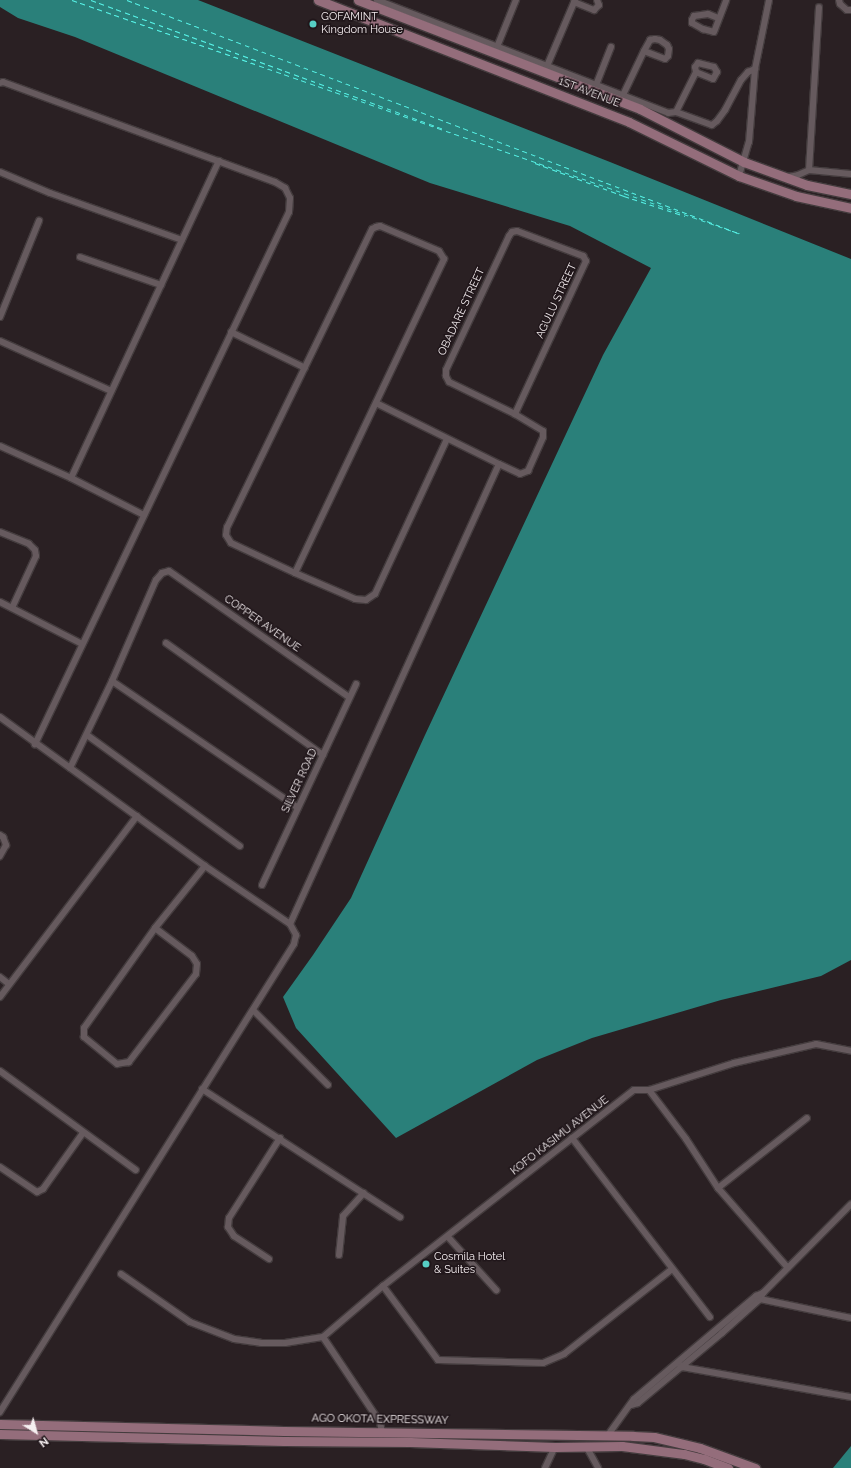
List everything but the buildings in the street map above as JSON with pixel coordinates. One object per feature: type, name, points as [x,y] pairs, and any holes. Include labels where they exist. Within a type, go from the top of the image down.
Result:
[{"type":"main road","name":"1ST AVENUE","points":[[318,0],[629,122],[739,176],[796,196],[851,208]]},
{"type":"main road","name":"1ST AVENUE","points":[[358,0],[640,109],[744,162],[808,185],[851,194]]},
{"type":"main road","name":"AGO OKOTA EXPRESSWAY","points":[[0,1424],[654,1437],[680,1442],[720,1454],[756,1468]]},
{"type":"main road","name":"AGO OKOTA EXPRESSWAY","points":[[0,1434],[299,1442],[410,1442],[555,1447],[622,1446],[684,1454],[704,1459],[728,1468]]},
{"type":"street","points":[[377,0],[472,35],[497,47],[668,113],[676,112],[705,124],[712,125],[721,116],[741,80],[748,72],[755,69]]},
{"type":"street","points":[[497,47],[516,0]]},
{"type":"street","points":[[547,66],[574,1],[594,10],[599,5],[597,0]]},
{"type":"street","points":[[718,18],[726,0]]},
{"type":"street","points":[[739,176],[749,142],[755,69],[769,0]]},
{"type":"street","points":[[839,0],[840,4],[847,10],[851,10]]},
{"type":"street","points":[[809,170],[819,7]]},
{"type":"street","points":[[596,85],[611,47]]},
{"type":"street","points":[[623,95],[644,51]]},
{"type":"street","points":[[676,112],[696,72]]},
{"type":"street","points":[[0,83],[275,182],[285,188],[290,198],[289,212],[230,332],[35,744]]},
{"type":"street","points":[[71,478],[219,161]]},
{"type":"street","points":[[786,177],[798,176],[809,170],[851,174]]},
{"type":"street","points":[[0,172],[50,193],[182,240]]},
{"type":"street","points":[[0,317],[39,221]]},
{"type":"street","points":[[295,573],[444,259],[439,251],[380,226],[372,230],[227,527],[226,535],[230,543],[295,573],[355,599],[366,600],[375,594],[447,439]]},
{"type":"street","name":"OBADARE STREET","points":[[499,464],[520,474],[528,471],[543,437],[543,431],[515,414],[449,382],[446,376],[446,370],[509,236],[512,232],[523,232]]},
{"type":"street","name":"AGULU STREET","points":[[515,414],[586,261],[583,256],[523,232]]},
{"type":"street","points":[[80,257],[161,285]]},
{"type":"street","points":[[230,332],[305,368]]},
{"type":"street","points":[[0,341],[111,392]]},
{"type":"street","points":[[290,924],[499,464],[376,403]]},
{"type":"street","points":[[0,446],[71,478],[144,515]]},
{"type":"street","points":[[0,532],[29,544],[35,550],[36,556],[12,608]]},
{"type":"street","name":"COPPER AVENUE","points":[[112,681],[156,580],[162,573],[169,571],[349,697]]},
{"type":"street","points":[[0,602],[82,644]]},
{"type":"street","points":[[166,643],[323,755]]},
{"type":"street","points":[[70,768],[112,681],[298,808]]},
{"type":"street","name":"SILVER ROAD","points":[[262,885],[356,684]]},
{"type":"street","points":[[0,717],[35,744],[205,866],[290,924],[296,935],[294,944],[0,1412]]},
{"type":"street","points":[[87,735],[240,846]]},
{"type":"street","points":[[0,997],[137,816]]},
{"type":"street","points":[[0,835],[3,837],[6,845],[0,856]]},
{"type":"street","points":[[155,928],[192,956],[196,964],[196,974],[129,1062],[117,1064],[84,1037],[84,1028],[155,928],[205,866]]},
{"type":"street","points":[[0,978],[9,984]]},
{"type":"street","points":[[253,1010],[328,1084]]},
{"type":"street","name":"KOFO KASIMU AVENUE","points":[[323,1337],[383,1286],[448,1237],[634,1090],[649,1090],[734,1063],[816,1044],[851,1051]]},
{"type":"street","points":[[0,1071],[83,1133],[136,1170]]},
{"type":"street","points":[[202,1089],[400,1217]]},
{"type":"street","points":[[649,1090],[686,1139],[718,1188],[788,1268]]},
{"type":"street","points":[[718,1188],[807,1118]]},
{"type":"street","points":[[0,1167],[37,1192],[43,1189],[83,1133]]},
{"type":"street","points":[[269,1259],[234,1236],[228,1227],[229,1218],[280,1138]]},
{"type":"street","points":[[572,1138],[710,1317]]},
{"type":"street","points":[[339,1255],[343,1216],[364,1193]]},
{"type":"street","points":[[608,1435],[631,1405],[638,1403],[763,1293],[851,1204]]},
{"type":"street","points":[[448,1237],[496,1290]]},
{"type":"street","points":[[383,1286],[438,1360],[543,1363],[564,1354],[672,1269]]},
{"type":"street","points":[[121,1274],[190,1322],[234,1339],[261,1343],[285,1343],[323,1337],[380,1422],[382,1432]]},
{"type":"street","points":[[758,1297],[851,1318]]},
{"type":"street","points":[[680,1365],[851,1397]]},
{"type":"street","points":[[586,1446],[598,1468]]},
{"type":"street","points":[[546,1468],[555,1447]]},
{"type":"water","points":[[0,0],[198,0],[610,162],[851,259],[851,960],[821,976],[721,1000],[592,1038],[537,1060],[396,1138],[296,1028],[283,997],[351,898],[425,735],[603,355],[651,268],[570,226],[430,183],[75,37],[18,18],[0,7]]},
{"type":"water","points":[[851,1446],[851,1468],[833,1468]]},
{"type":"ferry route","points":[[72,0],[741,234]]},
{"type":"ferry route","points":[[91,0],[446,130]]},
{"type":"ferry route","points":[[127,0],[738,233]]},
{"type":"ferry route","points":[[535,163],[624,196],[685,216]]},
{"type":"place","name":"GOFAMINT Kingdom House","points":[[313,24]]},
{"type":"place","name":"Cosmila Hotel & Suites","points":[[426,1264]]}]
